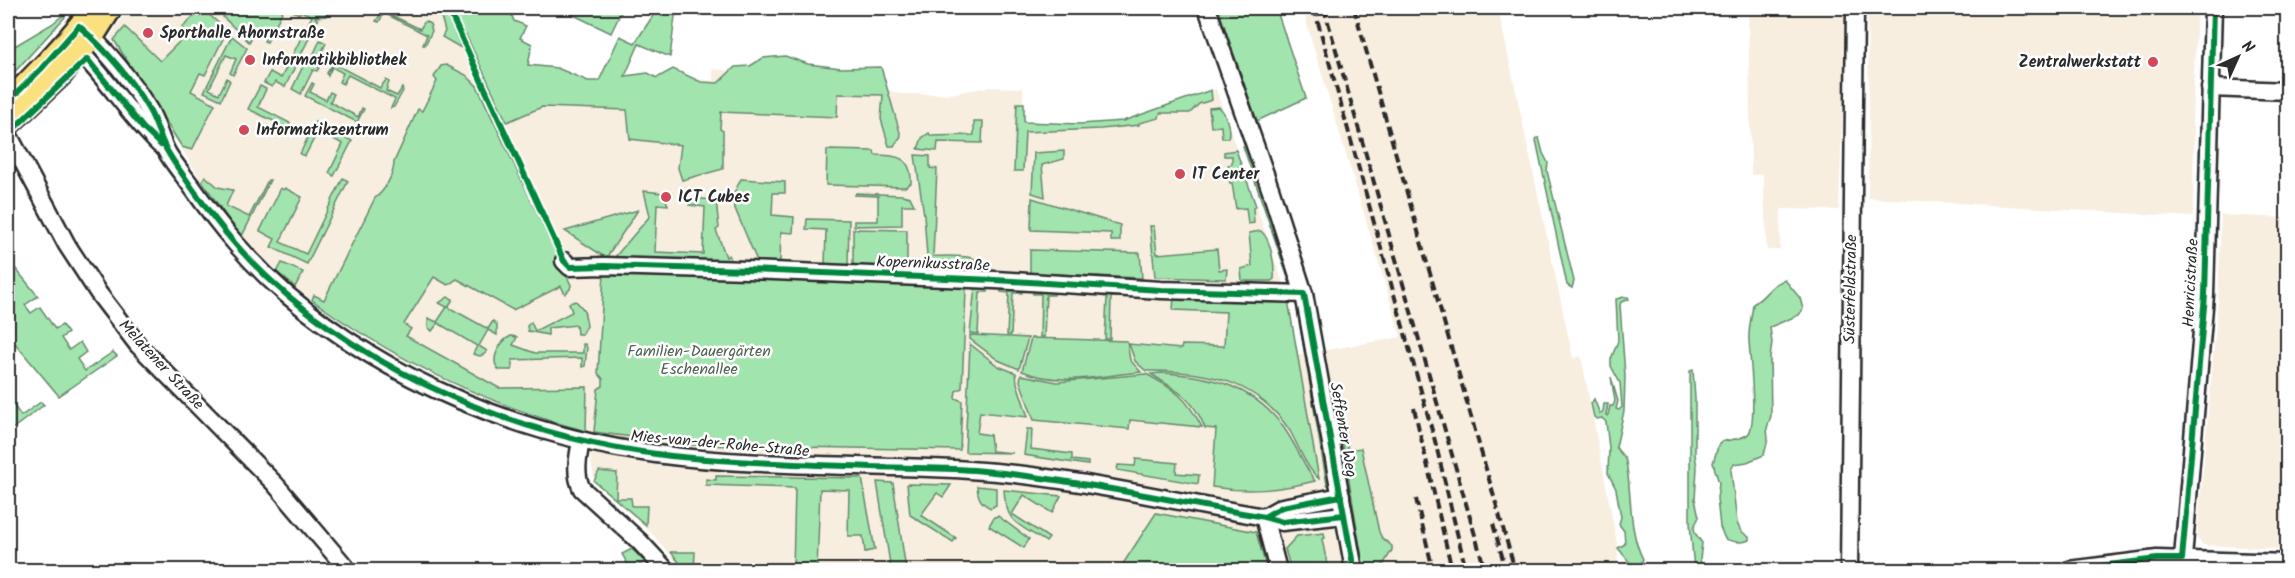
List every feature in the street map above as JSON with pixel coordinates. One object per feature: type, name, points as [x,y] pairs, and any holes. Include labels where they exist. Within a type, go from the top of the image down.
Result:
[{"type":"main road","points":[[8,125],[62,74],[93,8]]},
{"type":"main road","points":[[8,102],[80,39],[111,8]]},
{"type":"street","name":"Seffenter Weg","points":[[1207,8],[1271,191],[1304,294],[1354,570]]},
{"type":"street","name":"Süsterfeldstraße","points":[[1849,570],[1855,8]]},
{"type":"street","name":"Henricistraße","points":[[2182,565],[2205,295],[2213,8]]},
{"type":"street","name":"Mies-van-der-Rohe-Straße","points":[[80,39],[107,81],[143,128],[167,152],[224,233],[241,252],[290,297],[339,335],[388,365],[441,392],[516,422],[581,441],[693,458],[785,464],[970,470],[1018,475],[1264,517],[1281,522],[1344,515]]},
{"type":"street","points":[[2210,88],[2288,91]]},
{"type":"street","name":"Melatener Straße","points":[[8,134],[67,245],[99,294],[138,345],[274,484],[348,570]]},
{"type":"street","name":"Kopernikusstraße","points":[[564,261],[570,267],[748,270],[995,280],[1161,290],[1304,294]]},
{"type":"street","points":[[581,441],[577,468],[582,489],[639,541],[666,570]]},
{"type":"street","points":[[1278,570],[1264,517],[1282,507],[1341,496]]},
{"type":"street","points":[[2069,570],[2157,559],[2182,565],[2288,563]]},
{"type":"shaded area","points":[[128,8],[444,8],[497,127],[542,107],[679,112],[680,78],[713,81],[713,69],[880,87],[900,94],[950,94],[988,87],[1023,88],[1024,122],[1080,124],[1123,121],[1216,89],[1286,292],[1298,355],[1401,337],[1302,8],[1498,8],[1573,358],[1581,356],[1618,548],[1617,570],[683,570],[653,535],[594,481],[586,431],[504,406],[400,358],[340,321],[301,292],[233,230],[110,37]],"holes":[[[604,273],[956,391],[960,450],[694,445],[594,432],[598,389],[603,386],[603,379],[598,373]]]},
{"type":"shaded area","points":[[1748,8],[1846,8],[1839,210],[1781,209],[1780,250],[1767,250],[1763,174],[1751,175]]},
{"type":"shaded area","points":[[1867,8],[2197,8],[2192,122],[2194,126],[2193,217],[1868,198]]},
{"type":"shaded area","points":[[2221,215],[2287,218],[2287,552],[2283,549],[2203,545],[2197,538],[2218,301]]},
{"type":"green space","points":[[202,8],[227,31],[205,75],[200,73],[191,91],[215,104],[192,150],[182,147],[114,40],[125,27],[160,61],[187,34],[182,28]]},
{"type":"green space","points":[[232,8],[284,8],[267,42],[264,41],[266,37],[255,32],[249,42],[223,17],[226,9],[230,11]]},
{"type":"green space","points":[[287,8],[327,8],[326,16],[315,17],[318,20],[285,87],[275,82],[272,87],[264,83],[270,72],[281,78],[312,16],[301,11],[299,14]]},
{"type":"green space","points":[[429,8],[444,8],[461,48],[442,37],[445,31],[440,13]]},
{"type":"green space","points":[[451,8],[514,8],[511,13],[514,21],[526,26],[520,38],[532,44],[528,65],[557,68],[588,81],[599,81],[620,36],[635,43],[658,8],[676,8],[670,57],[639,44],[625,76],[648,73],[657,78],[673,69],[701,82],[718,83],[735,67],[750,66],[763,58],[785,56],[808,64],[841,68],[881,67],[901,136],[894,146],[889,146],[881,119],[883,95],[838,94],[837,117],[721,112],[723,169],[682,180],[678,168],[681,145],[630,139],[627,110],[542,107],[507,122]]},
{"type":"green space","points":[[559,8],[623,8],[611,33]]},
{"type":"green space","points":[[1218,8],[1276,8],[1306,98],[1257,121]]},
{"type":"green space","points":[[383,11],[420,29],[425,21],[430,24],[432,31],[425,45],[423,45],[427,35],[384,13],[379,22],[376,21]]},
{"type":"green space","points":[[63,15],[65,17],[8,79],[8,50]]},
{"type":"green space","points":[[232,36],[247,48],[233,75],[230,73],[236,59],[226,55],[209,89],[219,94],[227,78],[230,81],[221,100],[204,92]]},
{"type":"green space","points":[[320,40],[326,43],[316,64],[319,68],[317,71],[313,70],[301,94],[292,89],[308,56],[312,58]]},
{"type":"green space","points":[[337,56],[334,64],[380,88],[386,80],[389,82],[386,91],[397,96],[402,88],[403,91],[394,107],[391,108],[395,99],[348,75],[343,84],[339,82],[343,73],[332,67],[328,76],[327,73]]},
{"type":"green space","points":[[446,65],[466,75],[477,86],[571,285],[565,294],[561,286],[513,310],[457,279],[448,285],[434,277],[404,324],[411,329],[406,336],[499,388],[587,387],[586,431],[513,408],[443,378],[376,342],[312,300],[314,295],[324,300],[375,198],[388,182],[394,162],[418,109],[422,111],[437,81],[434,77],[441,66]]},
{"type":"green space","points":[[312,83],[314,84],[310,92],[326,100],[330,92],[334,94],[330,102],[358,117],[362,108],[364,109],[357,122],[305,96]]},
{"type":"green space","points":[[260,86],[266,89],[258,107],[290,123],[288,128],[248,109]]},
{"type":"green space","points":[[1211,90],[1212,100],[1199,104],[1190,113],[1160,113],[1159,118],[1139,123],[1139,125],[1025,132],[1023,171],[1014,171],[1017,103],[1024,103],[1024,122],[1080,124],[1123,121]]},
{"type":"green space","points":[[1219,107],[1227,121],[1228,138],[1222,138],[1221,126],[1211,127],[1209,108]]},
{"type":"green space","points":[[315,122],[352,141],[334,176],[329,173],[343,144],[318,131],[305,156],[300,154]]},
{"type":"green space","points":[[974,122],[983,122],[982,143],[938,142],[937,151],[918,149],[922,138],[929,133],[931,136],[974,135]]},
{"type":"green space","points":[[1537,138],[1539,138],[1548,163],[1547,171],[1574,281],[1572,288],[1567,285]]},
{"type":"green space","points":[[1249,145],[1294,282],[1291,287],[1243,146]]},
{"type":"green space","points":[[827,150],[874,151],[875,155],[896,157],[906,162],[909,167],[911,183],[905,187],[826,185]]},
{"type":"green space","points":[[1236,150],[1256,206],[1253,208],[1254,223],[1248,224],[1246,208],[1236,209],[1232,183],[1229,179],[1233,179],[1231,169],[1228,169],[1228,165],[1232,164],[1232,156],[1224,156],[1224,152]]},
{"type":"green space","points":[[1064,151],[1064,159],[1042,165],[1045,197],[1032,193],[1034,153]]},
{"type":"green space","points":[[915,155],[930,156],[930,168],[937,169],[933,256],[973,258],[986,265],[991,271],[928,269],[924,215]]},
{"type":"green space","points":[[205,176],[218,187],[233,190],[226,206],[249,217],[270,180],[241,238],[202,181]]},
{"type":"green space","points":[[343,178],[348,181],[307,264],[271,247],[275,239],[260,231],[281,188],[302,197],[280,242],[306,254]]},
{"type":"green space","points":[[741,179],[785,182],[785,193],[773,193],[772,215],[794,217],[793,233],[781,232],[780,262],[757,261],[731,199]]},
{"type":"green space","points":[[644,191],[663,193],[668,205],[657,204],[655,252],[703,254],[705,207],[689,205],[687,198],[716,200],[719,228],[716,230],[726,257],[729,255],[732,262],[614,258],[650,216]]},
{"type":"green space","points":[[856,193],[902,195],[910,197],[914,205],[902,205],[902,225],[854,226],[854,221],[878,221],[878,196],[855,195]]},
{"type":"green space","points":[[1032,198],[1120,225],[1120,241],[1111,241],[1111,233],[1031,230]]},
{"type":"green space","points":[[638,210],[606,258],[565,231]]},
{"type":"green space","points":[[807,219],[849,220],[848,266],[825,265],[826,230],[806,229]]},
{"type":"green space","points":[[1150,226],[1154,226],[1157,254],[1217,249],[1219,270],[1227,269],[1226,279],[1155,277]]},
{"type":"green space","points":[[853,229],[907,230],[907,262],[915,262],[915,269],[853,266]]},
{"type":"green space","points":[[1261,231],[1270,246],[1274,279],[1271,281],[1242,281],[1241,269],[1252,266],[1249,233]]},
{"type":"green space","points":[[1030,250],[1140,253],[1142,278],[1030,273]]},
{"type":"green space","points":[[11,263],[38,296],[25,305],[31,313],[40,307],[55,329],[62,325],[68,333],[61,338],[69,350],[80,342],[86,352],[77,359],[85,371],[113,352],[117,356],[59,396],[8,335],[8,266]]},
{"type":"green space","points":[[282,263],[303,272],[295,287],[277,272]]},
{"type":"green space","name":"Familien-Dauergärten Eschenallee","points":[[604,273],[961,286],[966,290],[962,388],[956,391],[955,398],[962,401],[960,450],[694,445],[594,432],[598,389],[603,386],[603,379],[598,373]]},
{"type":"green space","points":[[1785,280],[1800,298],[1803,309],[1799,315],[1770,327],[1772,343],[1771,416],[1767,428],[1768,439],[1764,455],[1747,462],[1734,464],[1731,470],[1737,523],[1741,531],[1749,537],[1746,541],[1734,541],[1725,539],[1720,527],[1717,498],[1719,483],[1713,463],[1719,443],[1743,437],[1749,433],[1753,416],[1749,336],[1753,304],[1775,284]]},
{"type":"green space","points":[[975,287],[988,289],[988,292],[980,292],[978,334],[970,333]]},
{"type":"green space","points":[[1001,289],[1022,290],[1022,293],[1013,293],[1011,335],[1007,335],[1009,293],[1001,292]]},
{"type":"green space","points":[[1033,290],[1054,291],[1054,295],[1046,295],[1044,337],[1040,337],[1041,294],[1033,294]]},
{"type":"green space","points":[[1100,293],[1119,294],[1119,297],[1111,297],[1110,339],[1105,339],[1107,297],[1100,296]]},
{"type":"green space","points":[[448,297],[453,299],[448,307],[488,329],[493,321],[497,325],[497,335],[488,330],[479,346],[487,351],[485,354],[480,356],[473,354],[477,346],[438,323],[432,331],[428,327],[428,318],[437,322],[447,307],[439,303]]},
{"type":"green space","points":[[1174,297],[1288,300],[1319,479],[1306,462],[1290,431],[1276,413],[1245,389],[1208,376],[1146,371],[1135,361],[1129,344],[1181,349],[1182,345],[1224,346],[1226,312],[1173,310]]},
{"type":"green space","points":[[1624,297],[1629,299],[1621,302],[1620,305],[1625,376],[1624,411],[1616,447],[1626,462],[1635,536],[1643,559],[1641,565],[1636,567],[1618,548],[1625,544],[1624,531],[1619,524],[1621,517],[1616,489],[1608,473],[1609,448],[1606,422],[1602,418],[1594,417],[1591,404],[1594,399],[1600,414],[1604,404],[1608,404],[1606,415],[1608,416],[1610,406],[1613,406],[1615,401],[1611,377],[1618,401],[1616,409],[1619,410],[1622,407],[1620,383],[1611,366],[1611,359],[1618,341],[1616,299]]},
{"type":"green space","points":[[576,301],[584,310],[587,326],[582,334],[577,334],[576,325],[548,328],[548,335],[528,331],[527,326],[531,322],[535,331],[572,312],[569,303]]},
{"type":"green space","points":[[1296,303],[1300,306],[1331,480],[1327,485]]},
{"type":"green space","points":[[970,335],[1028,338],[1019,369],[998,360],[970,339]]},
{"type":"green space","points":[[511,336],[517,337],[513,345],[535,353],[583,353],[583,344],[585,344],[587,348],[585,366],[582,367],[582,358],[512,360],[512,370],[499,370],[495,361],[497,351]]},
{"type":"green space","points":[[1031,338],[1127,341],[1130,360],[1141,372],[1081,379],[1036,376],[1022,371]]},
{"type":"green space","points":[[970,344],[998,366],[1016,373],[1028,417],[980,412],[977,433],[990,435],[992,451],[1013,453],[965,452]]},
{"type":"green space","points":[[1693,370],[1697,468],[1695,499],[1699,517],[1694,527],[1702,543],[1700,559],[1702,570],[1694,570],[1690,523],[1690,371]]},
{"type":"green space","points":[[1161,373],[1214,380],[1245,393],[1259,402],[1284,428],[1315,481],[1264,490],[1212,487],[1216,429],[1205,428],[1195,409],[1183,396],[1151,374]]},
{"type":"green space","points":[[1146,374],[1179,395],[1191,408],[1202,427],[1130,420],[1129,429],[1034,420],[1020,381],[1021,375],[1057,382]]},
{"type":"green space","points":[[8,397],[21,416],[41,402],[44,405],[8,432]]},
{"type":"green space","points":[[1342,414],[1348,450],[1361,448],[1379,532],[1382,538],[1392,546],[1380,570],[1364,570],[1338,415]]},
{"type":"green space","points":[[1027,429],[1032,429],[1031,449],[1072,454],[1072,460],[1088,462],[1088,465],[1024,455]]},
{"type":"green space","points":[[1136,459],[1177,463],[1176,473],[1199,475],[1198,484],[1117,470],[1118,465],[1135,466]]},
{"type":"green space","points":[[599,471],[617,473],[616,498],[631,498],[632,506],[647,506],[646,525],[594,481]]},
{"type":"green space","points":[[716,476],[862,478],[875,550],[865,552],[863,536],[848,536],[849,490],[820,489],[817,570],[793,570],[795,488],[706,485],[706,479],[716,480]]},
{"type":"green space","points":[[877,482],[893,483],[906,570],[891,570]]},
{"type":"green space","points":[[907,484],[951,485],[943,497],[937,493],[921,515],[956,538],[953,542],[910,515]]},
{"type":"green space","points":[[977,486],[996,488],[996,505],[991,508],[982,502]]},
{"type":"green space","points":[[1004,490],[1061,496],[1052,513],[1024,495],[1012,514],[1049,538],[1046,542],[1021,527],[1011,517],[1005,502]]},
{"type":"green space","points":[[1156,513],[1256,532],[1267,570],[1119,570]]},
{"type":"green space","points":[[998,516],[1029,539],[1024,548],[989,526],[994,517]]},
{"type":"green space","points":[[1324,533],[1325,538],[1322,539],[1328,569],[1334,568],[1335,570],[1291,570],[1285,549],[1297,536]]},
{"type":"green space","points":[[632,549],[645,562],[631,570],[622,554]]},
{"type":"green space","points":[[671,552],[695,552],[694,570],[685,570]]},
{"type":"railway","points":[[1314,8],[1435,441],[1466,570]]},
{"type":"railway","points":[[1324,8],[1485,570]]},
{"type":"railway","points":[[1354,8],[1515,570]]},
{"type":"railway","points":[[1414,408],[1452,570]]},
{"type":"railway","points":[[1416,499],[1433,570]]},
{"type":"railway","points":[[1493,524],[1506,570]]},
{"type":"cycle path","points":[[448,8],[564,261],[570,267],[748,270],[995,280],[1161,290],[1304,294],[1354,570]]},
{"type":"cycle path","points":[[2069,570],[2157,559],[2182,559],[2205,295],[2213,8]]},
{"type":"cycle path","points":[[8,102],[79,26],[99,45],[134,87],[149,110],[163,143],[192,188],[236,245],[273,283],[331,329],[378,359],[478,408],[530,426],[584,441],[693,458],[805,465],[974,470],[1084,484],[1282,522],[1344,515]]},
{"type":"cycle path","points":[[8,134],[87,59],[143,128],[161,145]]},
{"type":"cycle path","points":[[1264,517],[1282,507],[1341,496]]},
{"type":"place","name":"Sporthalle Ahornstraße","points":[[148,33]]},
{"type":"place","name":"Informatikbibliothek","points":[[250,60]]},
{"type":"place","name":"Zentralwerkstatt","points":[[2153,62]]},
{"type":"place","name":"Informatikzentrum","points":[[244,130]]},
{"type":"place","name":"IT Center","points":[[1180,174]]},
{"type":"place","name":"ICT Cubes","points":[[666,197]]}]
